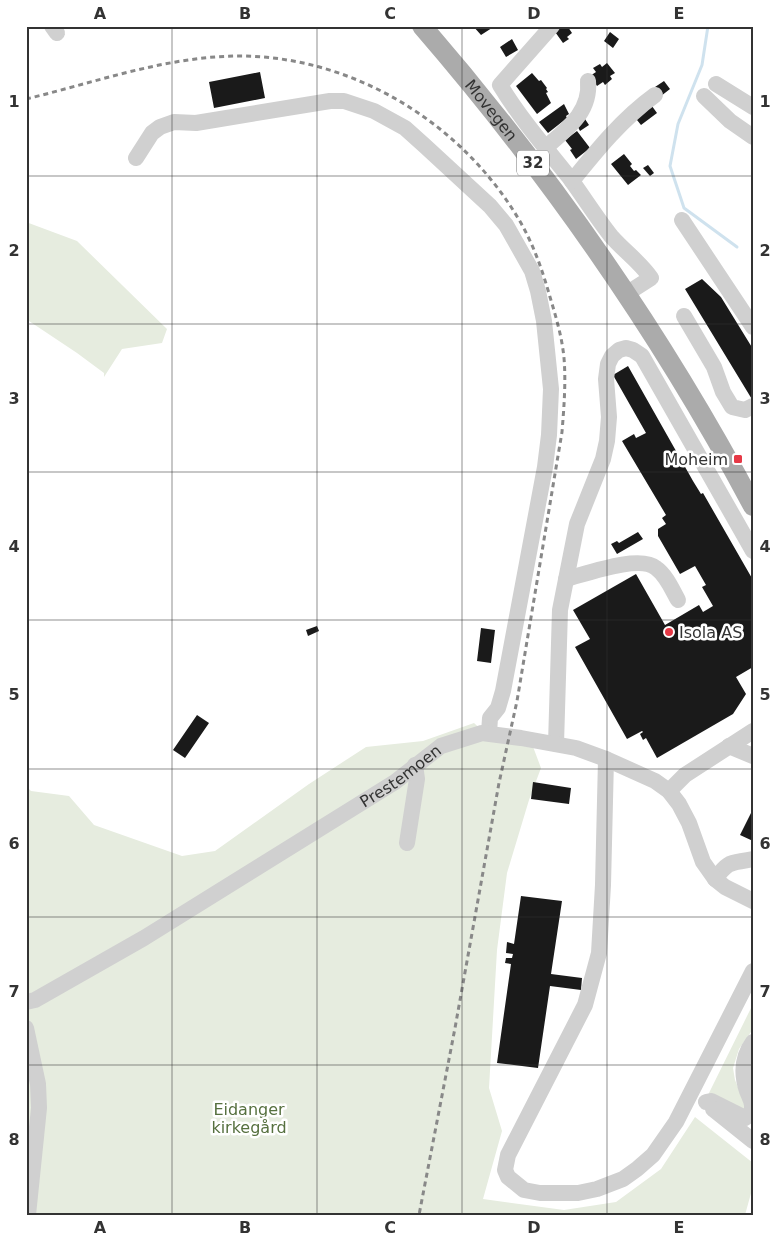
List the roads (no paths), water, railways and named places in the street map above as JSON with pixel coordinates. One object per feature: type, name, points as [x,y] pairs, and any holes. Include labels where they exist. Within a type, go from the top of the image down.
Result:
[{"type":"main road","name":"Movegen","points":[[422,26],[491,107],[571,214],[626,294],[704,419],[753,506]]},
{"type":"street","name":"Movegen","points":[[552,26],[500,85],[515,109],[572,181],[613,238],[643,266],[651,278],[626,294]]},
{"type":"street","points":[[546,147],[574,123],[581,114],[587,102],[588,81]]},
{"type":"street","points":[[716,84],[753,107]]},
{"type":"street","points":[[572,181],[616,129],[636,109],[655,95]]},
{"type":"street","points":[[704,96],[730,121],[753,137]]},
{"type":"street","points":[[136,158],[152,133],[160,127],[174,122],[196,123],[330,101],[344,101],[374,111],[405,128],[490,206],[506,225],[519,246],[532,271],[544,321],[551,389],[551,411],[545,467],[505,684],[498,708],[490,718],[489,734]]},
{"type":"street","points":[[682,220],[753,327]]},
{"type":"street","points":[[684,316],[714,367],[723,392],[732,407],[745,410],[753,406]]},
{"type":"street","points":[[556,744],[560,610],[577,524],[604,459],[609,418],[606,379],[608,364],[612,356],[619,350],[626,348],[642,356],[753,552]]},
{"type":"street","points":[[566,580],[627,564],[648,563],[656,567],[662,574],[678,600]]},
{"type":"street","points":[[669,791],[685,775],[753,731]]},
{"type":"street","name":"Prestemoen","points":[[26,1002],[35,1000],[144,938],[395,782],[441,746],[470,736],[489,734],[576,748],[655,781],[669,791],[679,804],[689,823],[703,862],[715,879],[753,901]]},
{"type":"street","points":[[729,746],[753,756]]},
{"type":"street","points":[[606,759],[603,885],[599,954],[585,1005],[508,1155],[505,1170],[508,1178],[524,1190],[540,1194],[578,1193],[597,1189],[623,1179],[653,1155],[676,1122],[753,971]]},
{"type":"street","points":[[407,843],[417,780],[415,765]]},
{"type":"street","points":[[715,879],[726,865],[732,862],[753,859]]},
{"type":"street","points":[[26,1028],[38,1084],[39,1108],[28,1215]]},
{"type":"street","points":[[706,1102],[711,1101],[745,1118],[748,1116],[752,1109],[752,1104],[743,1076],[743,1065],[753,1042]]},
{"type":"street","points":[[691,1094],[706,1102],[753,1141]]},
{"type":"waterway","points":[[708,26],[702,65],[678,124],[670,166],[684,208],[737,247]]},
{"type":"railway","points":[[26,99],[161,65],[216,57],[244,56],[285,60],[326,69],[364,83],[401,102],[436,126],[467,153],[494,184],[518,218],[533,247],[540,266],[557,320],[563,350],[565,385],[562,432],[517,701],[499,783],[419,1215]]},
{"type":"place","name":"Moheim","points":[[738,459]]},
{"type":"place","name":"Isola AS","points":[[669,632]]},
{"type":"park label","name":"Eidanger kirkegård","points":[[249,1118]]}]
